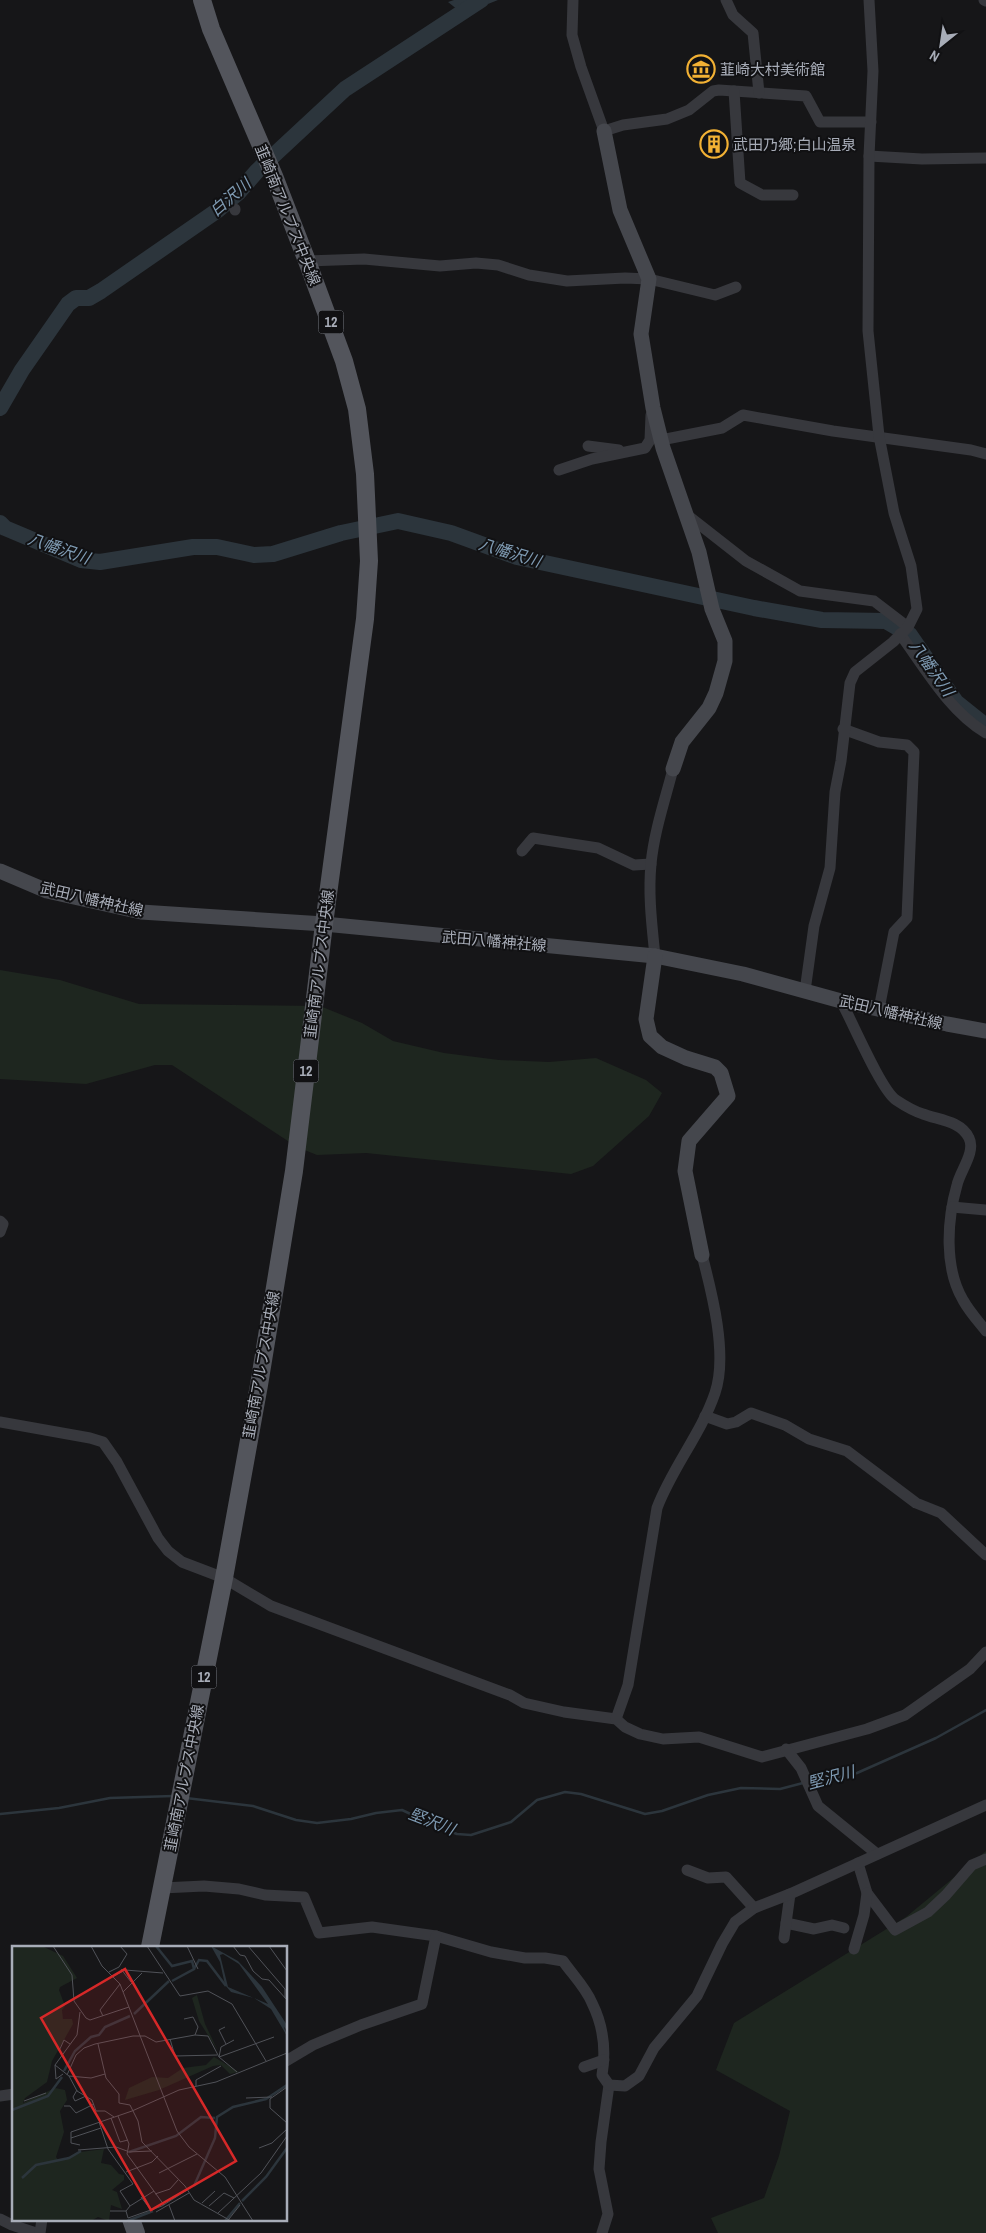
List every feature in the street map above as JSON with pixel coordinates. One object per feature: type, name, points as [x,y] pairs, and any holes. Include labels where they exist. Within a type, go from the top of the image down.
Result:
[{"type":"main road","name":"韮崎南アルプス中央線","points":[[150,1946],[224,1578],[259,1386],[294,1171],[324,924],[365,619],[369,561],[365,474],[357,409],[344,361],[274,176],[211,29],[202,0]]},
{"type":"street","points":[[573,0],[572,35],[581,67],[604,131],[620,210],[649,279],[641,334],[653,408],[661,440],[699,556],[712,609],[725,641],[723,674],[709,708],[682,742],[654,840],[651,864],[650,908],[655,956],[646,1019],[650,1036],[662,1047],[715,1068],[721,1073],[728,1096],[689,1141],[685,1171],[702,1255],[715,1301],[719,1369],[715,1394],[705,1416],[664,1489],[657,1508],[628,1685],[616,1719]]},
{"type":"street","points":[[726,0],[733,15],[753,33],[759,93]]},
{"type":"street","points":[[805,991],[814,926],[830,868],[835,792],[841,761],[850,683],[855,672],[893,642],[904,630],[918,609],[911,566],[894,513],[879,436],[868,332],[873,71],[869,0]]},
{"type":"street","points":[[604,131],[623,125],[667,119],[689,110],[712,91],[806,96],[820,122],[871,122]]},
{"type":"street","points":[[734,91],[740,183],[762,195],[793,195]]},
{"type":"street","points":[[870,156],[922,160],[986,158]]},
{"type":"street","points":[[307,261],[364,259],[440,266],[476,263],[498,265],[529,275],[567,281],[649,279],[715,295],[736,287]]},
{"type":"street","points":[[559,470],[592,459],[645,448],[650,440],[653,408]]},
{"type":"street","points":[[661,440],[722,428],[743,415],[986,454]]},
{"type":"street","points":[[588,446],[631,451]]},
{"type":"street","points":[[686,514],[746,561],[800,591],[874,601],[904,630],[954,706],[986,734]]},
{"type":"street","points":[[844,729],[879,742],[906,745],[914,752],[907,918],[894,932],[878,1009]]},
{"type":"street","points":[[522,851],[533,838],[544,839],[598,848],[634,865],[651,864]]},
{"type":"street","name":"武田八幡神社線","points":[[0,871],[47,891],[141,912],[324,924],[655,956],[743,974],[841,1001],[986,1031]]},
{"type":"street","points":[[841,1001],[880,1080],[893,1099],[924,1115],[958,1126],[969,1139],[970,1150],[957,1184],[952,1208],[950,1259],[953,1274],[963,1301],[985,1328]]},
{"type":"street","points":[[952,1208],[986,1210]]},
{"type":"street","points":[[0,1221],[3,1224],[0,1232]]},
{"type":"street","points":[[705,1416],[727,1424],[736,1422],[751,1413],[785,1426],[809,1438],[847,1450],[916,1503],[941,1513],[986,1554]]},
{"type":"street","points":[[0,1422],[103,1442],[117,1462],[158,1538],[168,1551],[182,1562],[224,1578],[271,1606],[510,1696],[524,1703],[564,1712],[616,1719],[625,1727],[640,1734],[663,1739],[699,1737],[762,1757],[786,1749],[867,1729],[905,1715],[970,1669],[986,1652]]},
{"type":"street","points":[[786,1749],[801,1768],[818,1806],[877,1854]]},
{"type":"street","points":[[609,2085],[625,2086],[639,2076],[654,2048],[697,1996],[722,1944],[735,1922],[754,1908],[790,1894],[986,1806]]},
{"type":"street","points":[[858,1863],[867,1893],[895,1930],[928,1912],[946,1895],[972,1865],[986,1859]]},
{"type":"street","points":[[687,1870],[708,1878],[726,1877],[754,1908]]},
{"type":"street","points":[[162,1888],[204,1886],[239,1889],[265,1895],[304,1897],[319,1933],[372,1928],[436,1936],[491,1952],[525,1958],[545,1958],[563,1961],[592,2002],[602,2030],[604,2060],[602,2075],[609,2085],[599,2169],[608,2214],[602,2233]]},
{"type":"street","points":[[854,1950],[864,1915],[867,1893]]},
{"type":"street","points":[[784,1938],[790,1894]]},
{"type":"street","points":[[786,1924],[798,1933],[832,1925],[844,1928]]},
{"type":"street","points":[[288,2061],[313,2046],[361,2025],[422,2004],[436,1936]]},
{"type":"street","points":[[584,2067],[604,2060]]},
{"type":"street","points":[[0,2219],[36,2233]]},
{"type":"street","points":[[40,2233],[42,2220]]},
{"type":"shaded area","points":[[454,0],[498,0],[463,14],[448,2]]},
{"type":"shaded area","points":[[0,970],[60,980],[139,1004],[320,1006],[362,1023],[393,1041],[444,1053],[499,1060],[549,1062],[596,1058],[646,1080],[662,1093],[649,1116],[593,1166],[571,1174],[366,1153],[317,1155],[297,1147],[172,1065],[155,1065],[86,1084],[0,1079]]},
{"type":"shaded area","points":[[986,1851],[986,2233],[718,2233],[711,2218],[764,2198],[779,2156],[790,2111],[716,2070],[734,2023],[906,1917]]},
{"type":"waterway","name":"白沢川","points":[[0,408],[22,370],[68,304],[76,298],[89,298],[101,291],[218,210],[345,89],[481,0]]},
{"type":"waterway","name":"八幡沢川","points":[[0,523],[5,528],[81,560],[100,562],[193,547],[217,547],[254,555],[273,554],[341,533],[398,521],[451,533],[517,557],[754,608],[822,620],[886,621],[910,635],[956,702],[986,726]]},
{"type":"waterway","name":"堅沢川","points":[[811,1782],[857,1773],[936,1738],[986,1710]]},
{"type":"waterway","name":"堅沢川","points":[[186,1798],[253,1806],[296,1820],[317,1823],[402,1810],[443,1829],[457,1834],[471,1835],[511,1822],[537,1800],[565,1792],[581,1794],[645,1814],[662,1811],[708,1795],[741,1788],[780,1789],[803,1783]]},
{"type":"waterway","name":"堅沢川","points":[[0,1814],[59,1808],[110,1798],[173,1796]]},
{"type":"place","name":"韮崎大村美術館","points":[[701,69]]},
{"type":"place","name":"武田乃郷;白山温泉","points":[[714,144]]}]
